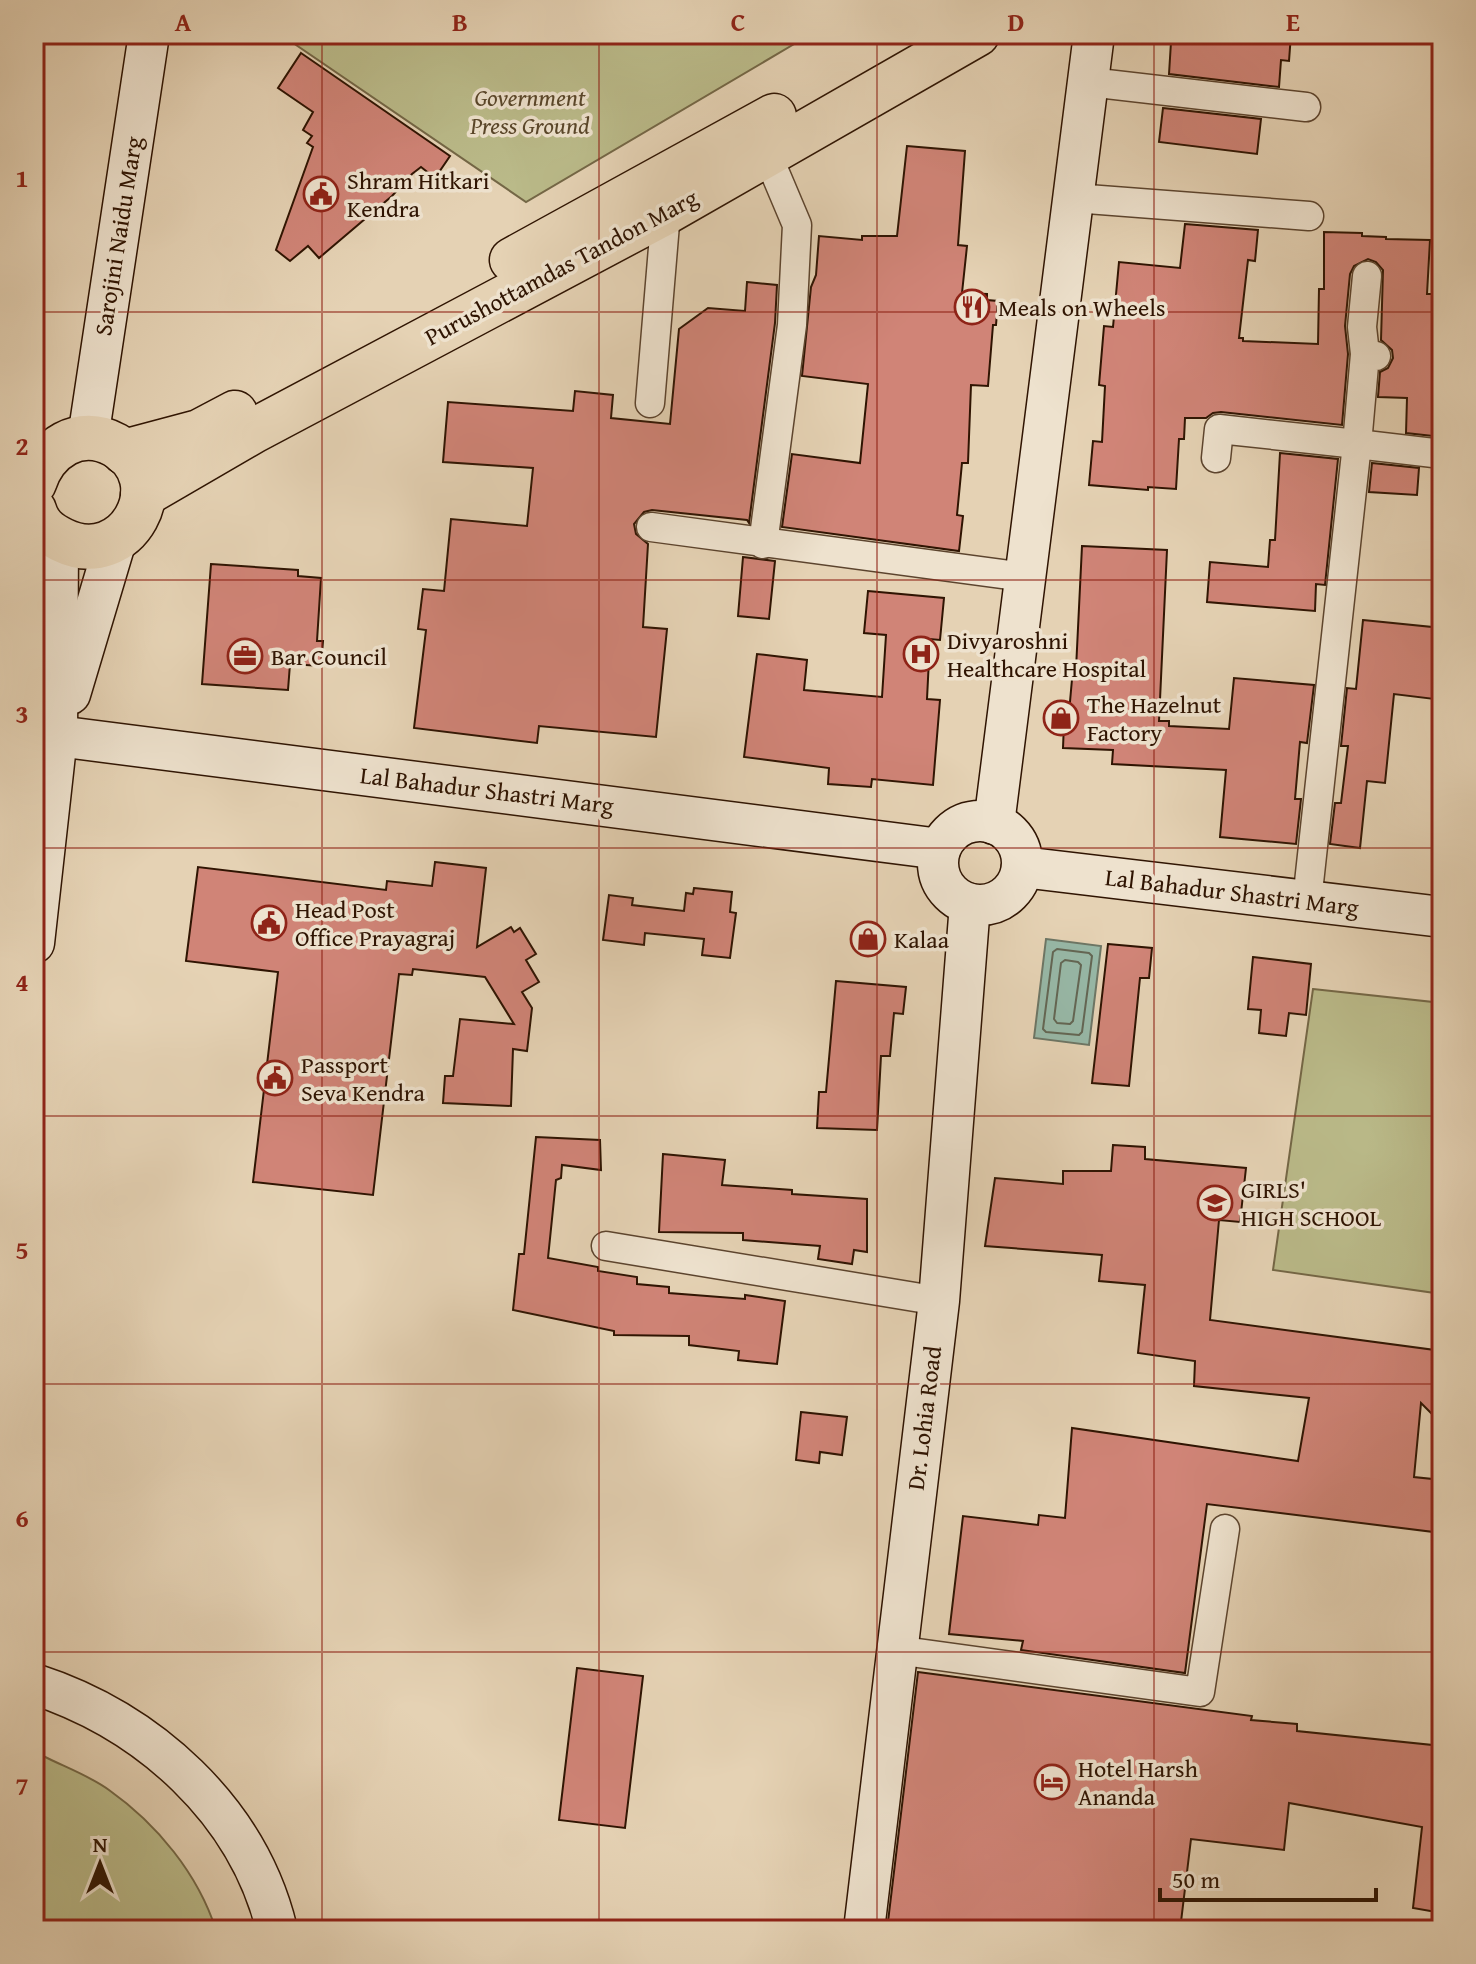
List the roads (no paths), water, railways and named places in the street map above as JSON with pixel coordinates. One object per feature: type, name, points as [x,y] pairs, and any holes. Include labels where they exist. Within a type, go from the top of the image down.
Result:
[{"type":"main road","points":[[34,483],[39,467],[50,452],[65,442],[106,445],[199,432],[923,34]]},
{"type":"main road","name":"Purushottamdas Tandon Marg","points":[[143,495],[255,430],[666,212],[977,34]]},
{"type":"main road","points":[[43,530],[81,547],[99,547],[116,540],[130,528],[140,513],[143,495],[140,474],[106,445]]},
{"type":"street","name":"Sarojini Naidu Marg","points":[[106,445],[149,34]]},
{"type":"street","points":[[994,824],[1094,34]]},
{"type":"street","points":[[1089,82],[1306,107]]},
{"type":"street","points":[[763,544],[792,325],[797,225],[767,154]]},
{"type":"street","points":[[1074,198],[1309,216]]},
{"type":"street","points":[[650,403],[666,212]]},
{"type":"street","points":[[1307,901],[1357,444],[1370,355],[1362,327],[1367,276]]},
{"type":"street","points":[[1216,458],[1219,429],[1442,454]]},
{"type":"street","points":[[651,527],[1024,577]]},
{"type":"street","points":[[34,943],[45,735],[43,530]]},
{"type":"street","points":[[45,735],[116,540]]},
{"type":"street","name":"Lal Bahadur Shastri Marg","points":[[45,735],[940,849]]},
{"type":"street","points":[[968,823],[994,824],[1015,839],[1021,853],[1022,867],[1018,881],[998,901],[985,905],[970,904],[946,888],[940,875],[940,849],[956,828],[968,823]]},
{"type":"street","name":"Lal Bahadur Shastri Marg","points":[[1022,867],[1442,917]]},
{"type":"street","name":"Dr. Lohia Road","points":[[864,1930],[939,1301],[970,904]]},
{"type":"street","points":[[606,1246],[939,1301]]},
{"type":"street","points":[[896,1650],[1200,1692],[1225,1529]]},
{"type":"street","points":[[34,1684],[72,1696],[126,1725],[174,1762],[216,1807],[249,1858],[277,1930]]},
{"type":"water","points":[[1046,939],[1101,946],[1089,1045],[1034,1038]]},
{"type":"place","name":"Shram Hitkari Kendra","points":[[321,194]]},
{"type":"place","name":"Meals on Wheels","points":[[972,307]]},
{"type":"place","name":"Divyaroshni Healthcare Hospital","points":[[921,654]]},
{"type":"place","name":"Bar Council","points":[[245,656]]},
{"type":"place","name":"The Hazelnut Factory","points":[[1061,718]]},
{"type":"place","name":"Head Post Office Prayagraj","points":[[269,923]]},
{"type":"place","name":"Kalaa","points":[[868,939]]},
{"type":"place","name":"Passport Seva Kendra","points":[[275,1078]]},
{"type":"place","name":"GIRLS' HIGH SCHOOL","points":[[1215,1203]]},
{"type":"place","name":"Hotel Harsh Ananda","points":[[1052,1782]]},
{"type":"park label","name":"Government Press Ground","points":[[530,111]]}]
